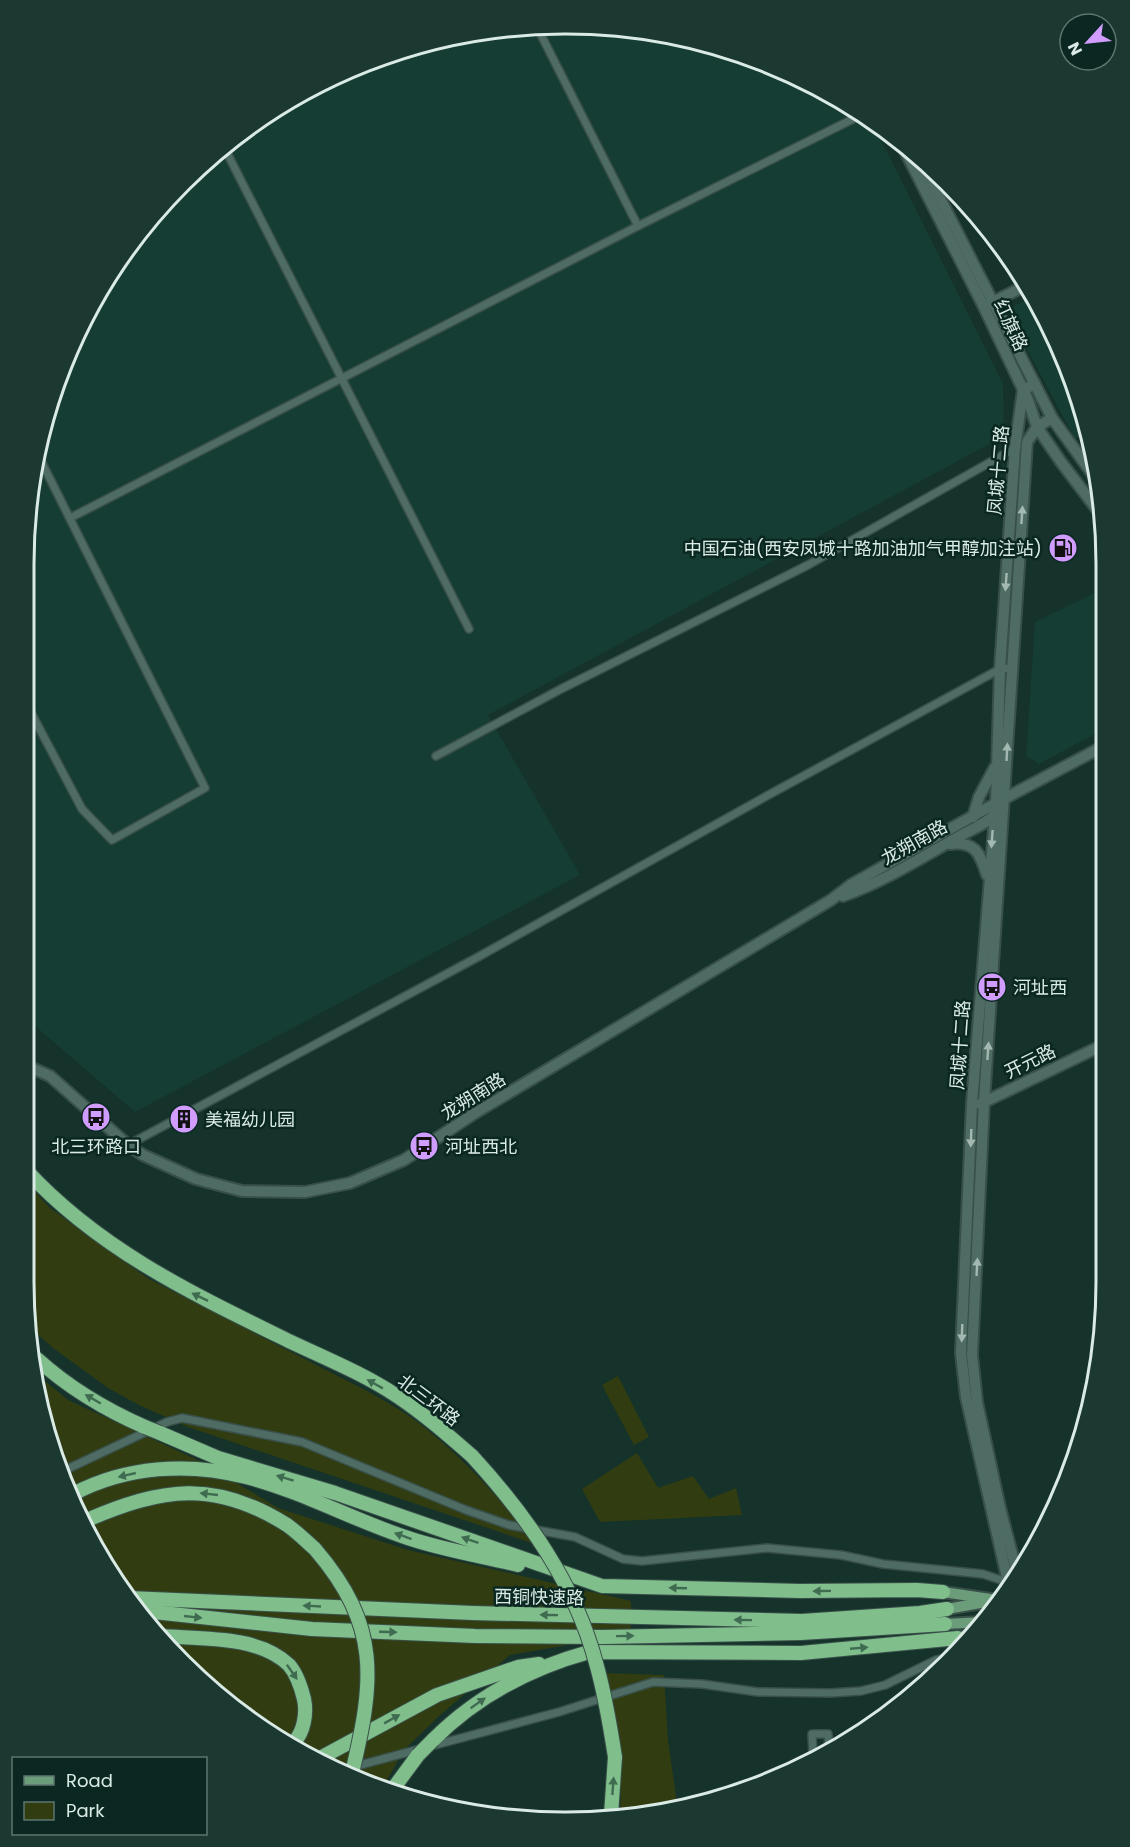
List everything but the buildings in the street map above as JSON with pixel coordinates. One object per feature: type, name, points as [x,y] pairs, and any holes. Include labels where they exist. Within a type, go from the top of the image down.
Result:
[{"type":"highway","name":"北三环路","points":[[34,1177],[84,1224],[132,1259],[190,1292],[352,1371],[395,1395],[427,1417],[472,1456],[526,1520],[551,1559],[576,1607],[596,1661],[608,1712],[615,1757],[610,1810]]},
{"type":"highway","points":[[41,1362],[81,1393],[130,1420],[218,1458],[335,1493],[602,1586]]},
{"type":"highway","points":[[78,1492],[124,1475],[158,1468],[205,1469],[246,1477],[409,1538],[602,1586],[800,1591],[917,1590],[943,1593]]},
{"type":"highway","points":[[90,1519],[149,1497],[185,1492],[219,1495],[253,1506],[289,1526],[315,1549],[346,1589],[362,1628],[366,1648],[368,1695],[353,1768]]},
{"type":"highway","name":"西铜快速路","points":[[139,1598],[473,1613],[802,1621],[947,1609]]},
{"type":"highway","points":[[149,1612],[312,1629],[475,1636],[603,1637],[789,1634],[945,1624]]},
{"type":"highway","points":[[171,1637],[252,1644],[275,1655],[290,1666],[300,1684],[305,1702],[304,1721],[297,1739]]},
{"type":"highway","points":[[325,1755],[437,1695],[518,1667],[557,1661],[589,1652],[801,1653],[959,1638]]},
{"type":"highway","points":[[396,1785],[418,1755],[442,1730],[478,1702],[516,1679],[557,1661]]},
{"type":"main road","points":[[943,1593],[990,1599]]},
{"type":"main road","points":[[947,1609],[988,1602]]},
{"type":"main road","points":[[945,1624],[972,1623]]},
{"type":"street","points":[[541,35],[638,226]]},
{"type":"street","points":[[70,518],[638,226],[852,119]]},
{"type":"street","points":[[228,155],[469,629]]},
{"type":"street","name":"红旗路","points":[[912,164],[1052,418],[1085,464]]},
{"type":"street","name":"红旗路","points":[[930,181],[989,305],[1037,428],[1092,503]]},
{"type":"street","points":[[989,305],[1018,290]]},
{"type":"street","points":[[1023,390],[1035,384]]},
{"type":"street","name":"凤城十二路","points":[[1015,1563],[977,1402],[972,1355],[1015,448],[1023,390]]},
{"type":"street","name":"凤城十二路","points":[[1007,1575],[966,1396],[962,1353],[972,1108],[994,815],[1000,802],[997,764],[1005,668],[1027,442],[1037,428],[1052,418]]},
{"type":"street","points":[[436,756],[561,689],[808,565],[1027,442]]},
{"type":"street","points":[[34,718],[82,809],[112,840],[206,788],[44,467]]},
{"type":"street","points":[[128,1144],[478,957],[763,798],[1005,668]]},
{"type":"street","name":"龙朔南路","points":[[34,1069],[50,1076],[143,1155],[196,1179],[242,1191],[306,1192],[350,1183],[404,1160],[475,1113],[831,900],[852,884],[1096,750]]},
{"type":"street","points":[[973,817],[979,797],[997,764]]},
{"type":"street","name":"龙朔南路","points":[[831,900],[862,889],[994,815]]},
{"type":"street","points":[[944,845],[963,842],[974,849],[981,855],[989,882]]},
{"type":"street","name":"开元路","points":[[972,1108],[1096,1048]]},
{"type":"street","points":[[69,1468],[167,1422],[182,1418],[302,1442],[509,1525],[575,1537],[623,1559],[642,1561],[767,1548],[841,1555],[883,1564],[983,1574],[1003,1581]]},
{"type":"street","points":[[351,1767],[559,1712],[653,1682],[702,1684],[758,1692],[861,1691],[885,1685],[937,1660]]},
{"type":"street","points":[[813,1751],[812,1734],[828,1734],[829,1742]]},
{"type":"shaded area","points":[[565,34],[600,36],[634,39],[702,53],[736,63],[800,89],[880,138],[1003,384],[1004,436],[488,715],[580,875],[135,1112],[35,1026],[34,565],[39,496],[53,428],[63,394],[89,330],[124,270],[166,215],[215,166],[242,144],[270,124],[330,89],[394,63],[462,45],[496,39]]},
{"type":"shaded area","points":[[1024,301],[1055,362],[1079,437],[1075,439],[1006,310]]},
{"type":"shaded area","points":[[1096,592],[1096,733],[1039,764],[1026,756],[1035,622]]},
{"type":"green space","points":[[34,1191],[49,1207],[149,1279],[401,1410],[444,1444],[485,1484],[532,1543],[188,1427],[108,1388],[37,1334],[34,1282]]},
{"type":"green space","points":[[618,1376],[649,1437],[634,1445],[602,1385]]},
{"type":"green space","points":[[44,1380],[68,1400],[202,1462],[278,1508],[408,1550],[631,1601],[631,1634],[510,1655],[438,1717],[404,1750],[386,1781],[362,1772],[330,1758],[270,1723],[215,1681],[190,1657],[144,1605],[124,1577],[89,1517],[63,1453]]},
{"type":"green space","points":[[637,1453],[658,1488],[693,1476],[709,1499],[736,1488],[742,1515],[600,1522],[582,1489]]},
{"type":"green space","points":[[605,1673],[664,1675],[668,1740],[676,1800],[620,1809],[620,1778],[612,1708]]},
{"type":"place","name":"中国石油(西安凤城十路加油加气甲醇加注站)","points":[[1063,548]]},
{"type":"place","name":"河址西","points":[[992,987]]},
{"type":"place","name":"北三环路口","points":[[96,1117]]},
{"type":"place","name":"美福幼儿园","points":[[184,1119]]},
{"type":"place","name":"河址西北","points":[[424,1146]]}]
